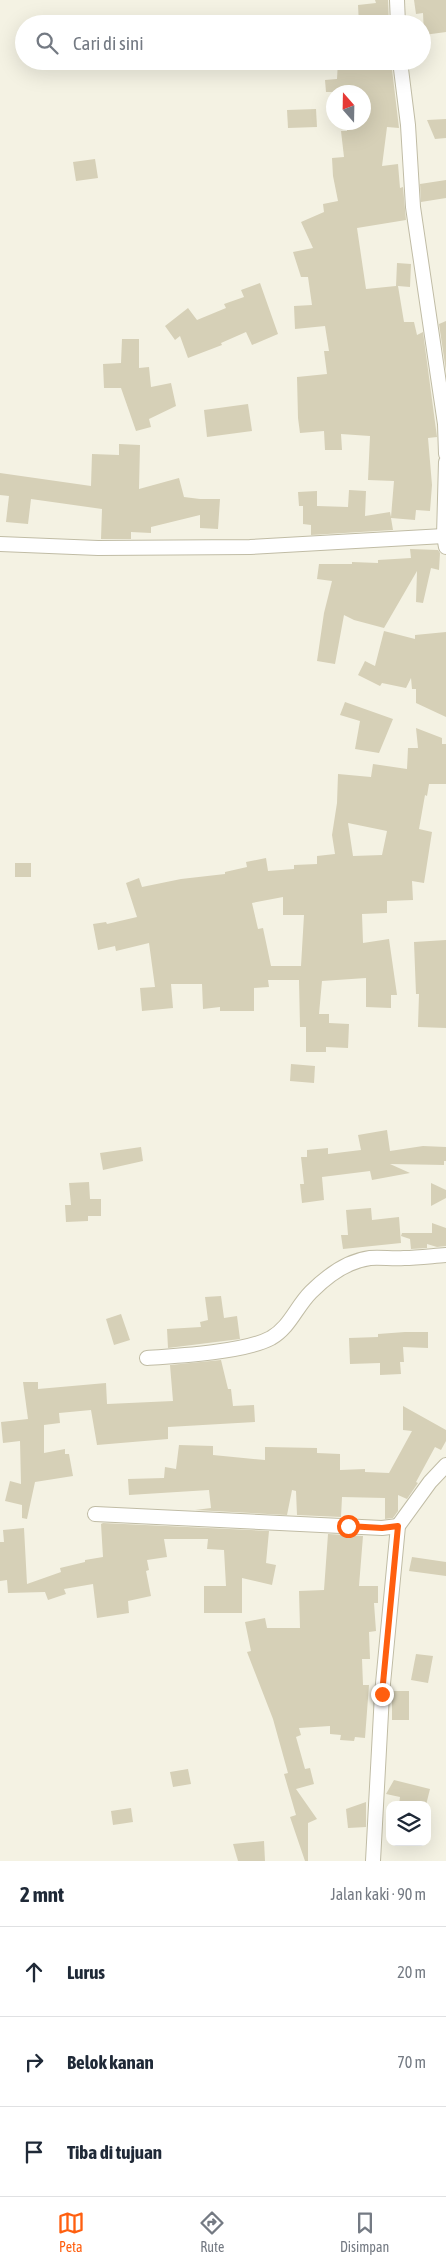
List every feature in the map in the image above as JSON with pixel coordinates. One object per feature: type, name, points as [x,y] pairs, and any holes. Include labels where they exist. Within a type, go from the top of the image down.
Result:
[{"type":"street","points":[[397,0],[398,15]]},
{"type":"street","points":[[401,70],[408,125],[413,207],[442,388],[446,454]]},
{"type":"street","points":[[0,544],[98,548],[250,547],[445,542],[446,462]]},
{"type":"street","points":[[147,1358],[233,1348],[270,1338],[290,1322],[304,1299],[317,1286],[337,1270],[356,1262],[370,1258],[446,1255]]},
{"type":"street","points":[[373,1861],[382,1694],[398,1526],[430,1482],[446,1465]]},
{"type":"street","points":[[95,1514],[382,1528],[398,1526]]},
{"type":"building","points":[[375,0],[388,0],[389,15],[359,15],[358,5],[376,3]]},
{"type":"building","points":[[414,0],[446,0],[446,32],[431,34],[431,15],[416,14]]},
{"type":"building","points":[[338,70],[392,70],[399,128],[387,127],[382,166],[398,164],[400,188],[403,187],[406,220],[357,228],[366,289],[396,286],[397,263],[411,264],[410,287],[398,286],[404,322],[414,322],[417,335],[423,332],[437,437],[428,438],[432,485],[430,511],[416,510],[415,520],[391,518],[393,530],[311,535],[311,525],[303,524],[303,506],[299,506],[298,492],[317,491],[317,506],[348,507],[349,490],[366,491],[365,516],[390,512],[391,517],[394,481],[368,480],[370,436],[341,434],[342,450],[325,450],[324,431],[300,433],[297,377],[327,374],[324,351],[329,351],[325,326],[295,329],[294,306],[312,305],[308,277],[301,277],[293,252],[313,248],[301,222],[324,212],[323,204],[338,201],[332,158],[344,157],[341,131],[371,130],[371,85],[326,85],[326,92],[325,80],[337,79]]},
{"type":"building","points":[[316,109],[317,127],[288,128],[287,110]]},
{"type":"building","points":[[446,119],[446,138],[435,139],[427,120]]},
{"type":"building","points":[[95,159],[98,178],[76,181],[73,162]]},
{"type":"building","points":[[446,180],[446,198],[421,202],[420,184]]},
{"type":"building","points":[[260,283],[278,334],[252,345],[246,332],[221,343],[222,345],[188,358],[180,336],[175,340],[165,326],[188,308],[197,320],[226,308],[224,304],[244,297],[241,290]]},
{"type":"building","points":[[446,321],[446,371],[439,324]]},
{"type":"building","points":[[122,339],[139,339],[139,368],[149,367],[151,387],[171,383],[176,406],[149,419],[151,427],[136,431],[121,388],[104,388],[103,364],[121,363]]},
{"type":"building","points":[[248,404],[252,431],[207,437],[204,410]]},
{"type":"building","points":[[119,444],[140,445],[139,489],[179,478],[184,497],[220,499],[218,529],[200,528],[200,515],[151,527],[151,533],[131,532],[131,539],[101,539],[102,509],[31,499],[28,524],[6,522],[9,496],[0,495],[0,473],[91,486],[92,454],[119,455]]},
{"type":"building","points":[[410,549],[438,550],[440,553],[439,570],[431,568],[423,603],[416,602],[417,571],[384,628],[354,620],[344,615],[335,664],[317,661],[324,613],[332,581],[317,579],[319,564],[378,563],[378,560],[411,558]]},
{"type":"building","points":[[384,631],[415,639],[415,635],[446,632],[446,717],[416,703],[416,689],[412,689],[411,678],[406,688],[382,683],[380,686],[358,675],[365,661],[375,666]]},
{"type":"building","points":[[345,702],[393,719],[379,753],[355,749],[360,721],[340,715]]},
{"type":"building","points":[[416,728],[442,738],[442,744],[446,744],[446,784],[429,784],[427,796],[425,795],[419,829],[432,832],[424,883],[412,881],[413,900],[387,901],[387,913],[362,914],[363,943],[389,939],[397,995],[391,995],[391,1008],[366,1007],[366,978],[322,981],[319,1014],[329,1014],[329,1023],[349,1024],[348,1048],[326,1047],[326,1052],[306,1052],[306,1027],[300,1027],[299,980],[268,980],[269,987],[254,988],[254,1011],[220,1011],[220,1007],[203,1009],[202,984],[171,984],[173,1008],[142,1011],[140,988],[155,987],[149,943],[116,951],[115,946],[98,950],[93,924],[106,922],[107,924],[137,917],[126,883],[139,878],[142,887],[181,879],[225,874],[225,872],[247,867],[246,862],[266,858],[268,871],[294,869],[294,865],[317,864],[317,856],[335,854],[332,835],[337,803],[338,774],[371,777],[373,764],[407,769],[408,748],[418,748]],"holes":[[[348,823],[387,831],[382,855],[353,856]],[[283,897],[283,915],[304,915],[301,966],[271,966],[263,928],[258,929],[252,903]]]},
{"type":"building","points":[[15,863],[31,863],[31,877],[15,877]]},
{"type":"building","points":[[446,940],[446,1028],[418,1027],[419,994],[416,994],[414,942]]},
{"type":"building","points":[[291,1064],[315,1066],[314,1083],[290,1081]]},
{"type":"building","points":[[387,1130],[390,1151],[423,1146],[446,1147],[446,1161],[444,1161],[444,1165],[390,1164],[410,1173],[372,1180],[370,1171],[322,1177],[324,1200],[302,1203],[300,1184],[304,1184],[301,1157],[307,1157],[307,1150],[328,1148],[328,1154],[361,1150],[358,1135]]},
{"type":"building","points":[[141,1147],[143,1161],[103,1170],[100,1153]]},
{"type":"building","points":[[89,1182],[90,1199],[101,1199],[101,1216],[88,1216],[88,1221],[66,1222],[65,1205],[71,1205],[69,1183]]},
{"type":"building","points":[[431,1183],[446,1190],[446,1198],[431,1206]]},
{"type":"building","points":[[371,1208],[372,1220],[399,1217],[401,1243],[343,1249],[341,1235],[348,1235],[346,1210]]},
{"type":"building","points":[[432,1223],[446,1228],[446,1246],[437,1247],[427,1244],[427,1248],[411,1249],[410,1239],[401,1236],[402,1233],[432,1233]]},
{"type":"building","points":[[221,1296],[224,1318],[237,1316],[240,1339],[168,1348],[167,1329],[201,1327],[200,1322],[208,1320],[205,1297]]},
{"type":"building","points":[[121,1314],[130,1340],[114,1345],[106,1319]]},
{"type":"building","points":[[428,1332],[428,1348],[403,1347],[404,1362],[400,1362],[401,1374],[380,1375],[380,1363],[350,1364],[349,1338],[378,1337],[378,1334]]},
{"type":"building","points":[[221,1360],[228,1389],[231,1389],[233,1406],[254,1405],[255,1422],[168,1427],[168,1439],[97,1445],[91,1410],[59,1413],[60,1423],[44,1425],[44,1453],[65,1449],[65,1454],[69,1454],[73,1476],[35,1482],[27,1519],[22,1518],[22,1505],[5,1501],[10,1481],[21,1484],[20,1441],[3,1443],[1,1422],[28,1419],[23,1382],[38,1382],[38,1389],[106,1383],[107,1404],[173,1401],[170,1365]]},
{"type":"building","points":[[403,1406],[446,1430],[446,1441],[441,1450],[435,1447],[416,1482],[418,1483],[407,1499],[398,1495],[398,1511],[393,1518],[385,1519],[385,1498],[342,1497],[341,1517],[297,1515],[296,1491],[292,1490],[287,1515],[195,1510],[211,1508],[209,1490],[129,1495],[128,1479],[164,1478],[165,1467],[176,1469],[179,1445],[213,1446],[213,1455],[265,1460],[265,1447],[317,1448],[317,1453],[340,1454],[340,1470],[365,1469],[365,1472],[389,1473],[412,1431],[403,1430]]},
{"type":"building","points":[[101,1524],[269,1531],[266,1563],[276,1565],[272,1585],[242,1578],[242,1613],[204,1613],[204,1586],[226,1586],[224,1550],[207,1549],[208,1539],[164,1539],[167,1557],[147,1560],[149,1570],[146,1571],[151,1596],[128,1601],[129,1613],[97,1618],[93,1584],[64,1589],[66,1594],[48,1600],[45,1592],[8,1593],[7,1580],[0,1581],[0,1542],[4,1542],[3,1530],[24,1528],[27,1584],[61,1572],[60,1568],[85,1562],[85,1560],[103,1557]]},
{"type":"building","points":[[328,1534],[363,1536],[359,1586],[378,1586],[378,1603],[374,1603],[376,1631],[369,1632],[370,1659],[362,1659],[363,1685],[369,1685],[365,1738],[355,1737],[354,1741],[340,1740],[341,1735],[330,1734],[330,1726],[299,1728],[301,1735],[296,1737],[305,1769],[310,1768],[314,1784],[296,1789],[317,1819],[308,1823],[308,1861],[305,1861],[290,1817],[296,1815],[284,1774],[288,1773],[273,1719],[247,1652],[251,1651],[245,1622],[265,1618],[267,1628],[300,1628],[299,1591],[324,1590]]},
{"type":"building","points":[[412,1557],[446,1562],[446,1576],[409,1571]]},
{"type":"building","points":[[416,1654],[433,1656],[428,1683],[411,1680]]},
{"type":"building","points":[[392,1691],[409,1691],[409,1720],[392,1720]]},
{"type":"building","points":[[188,1769],[191,1784],[173,1787],[170,1772]]},
{"type":"building","points":[[394,1780],[430,1789],[427,1801],[400,1801],[400,1797],[386,1794]]},
{"type":"building","points":[[366,1802],[366,1827],[348,1828],[346,1809]]},
{"type":"building","points":[[131,1808],[133,1822],[113,1825],[111,1811]]},
{"type":"building","points":[[264,1841],[265,1861],[238,1861],[233,1844]]},
{"type":"route","points":[[348,1526],[382,1528],[398,1526],[382,1694]]}]
